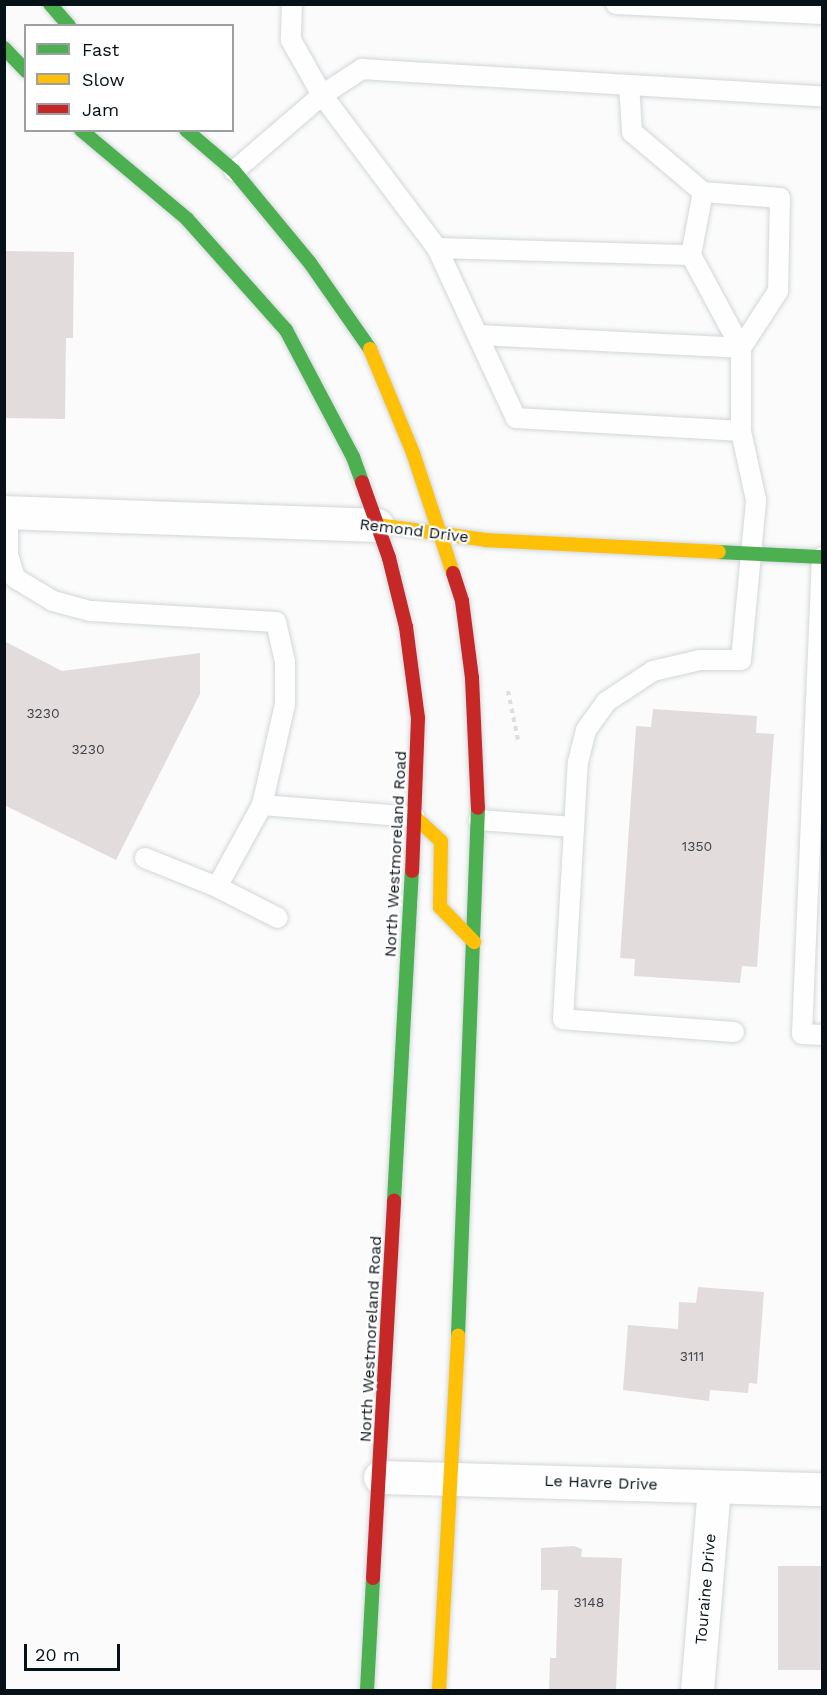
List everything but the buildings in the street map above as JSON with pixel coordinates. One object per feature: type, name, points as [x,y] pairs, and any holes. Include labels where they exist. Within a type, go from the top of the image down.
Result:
[{"type":"main road","points":[[50,4],[67,24]]},
{"type":"main road","points":[[4,48],[24,69]]},
{"type":"main road","name":"North Westmoreland Road","points":[[83,132],[187,219],[286,330],[353,457],[406,627],[418,718],[415,817],[367,1690]]},
{"type":"main road","points":[[188,132],[234,171],[310,262],[374,355],[462,602],[472,678],[479,820],[452,1478],[439,1690]]},
{"type":"main road","name":"Remond Drive","points":[[376,525],[486,540],[822,557]]},
{"type":"main road","points":[[415,817],[441,841],[440,908],[474,942]]},
{"type":"street","name":"Remond Drive","points":[[6,512],[376,525]]},
{"type":"street","name":"Le Havre Drive","points":[[380,1477],[822,1489]]},
{"type":"street","name":"Touraine Drive","points":[[698,1690],[714,1487]]},
{"type":"lane","points":[[292,4],[291,40],[322,95],[437,248],[516,418],[741,431]]},
{"type":"lane","points":[[616,4],[822,14]]},
{"type":"lane","points":[[234,171],[322,95],[362,69],[822,96]]},
{"type":"lane","points":[[629,85],[632,132],[703,192],[780,198],[778,291],[741,348]]},
{"type":"lane","points":[[703,192],[691,255],[741,348],[741,431],[756,500],[741,660],[700,660],[652,671],[606,702],[586,730],[578,762],[563,1019],[734,1032]]},
{"type":"lane","points":[[437,248],[691,255]]},
{"type":"lane","points":[[478,335],[741,348]]},
{"type":"lane","points":[[6,512],[8,555],[15,578],[52,602],[91,611],[276,622],[285,662],[285,704],[262,805],[216,887]]},
{"type":"lane","points":[[822,557],[802,1034],[822,1035]]},
{"type":"lane","points":[[262,805],[415,817]]},
{"type":"lane","points":[[479,820],[574,827]]},
{"type":"lane","points":[[145,858],[216,887],[278,918]]},
{"type":"path","points":[[506,684],[518,740]]},
{"type":"traffic: fast","points":[[50,4],[67,24]]},
{"type":"traffic: fast","points":[[4,48],[24,69]]},
{"type":"traffic: fast","points":[[83,132],[187,219],[286,330],[353,457],[362,482]]},
{"type":"traffic: fast","points":[[188,132],[234,171],[310,263],[370,349]]},
{"type":"traffic: fast","points":[[719,552],[822,557]]},
{"type":"traffic: fast","points":[[458,1336],[478,808]]},
{"type":"traffic: fast","points":[[394,1201],[412,871]]},
{"type":"traffic: fast","points":[[367,1690],[373,1578]]},
{"type":"traffic: slow","points":[[370,349],[413,453],[453,573]]},
{"type":"traffic: slow","points":[[377,525],[486,540],[719,552]]},
{"type":"traffic: slow","points":[[415,817],[441,841],[440,907],[474,942]]},
{"type":"traffic: slow","points":[[439,1690],[458,1336]]},
{"type":"traffic: jam","points":[[362,482],[389,558],[406,627],[418,718],[412,871]]},
{"type":"traffic: jam","points":[[453,573],[462,601],[472,678],[478,808]]},
{"type":"traffic: jam","points":[[373,1578],[394,1201]]}]
